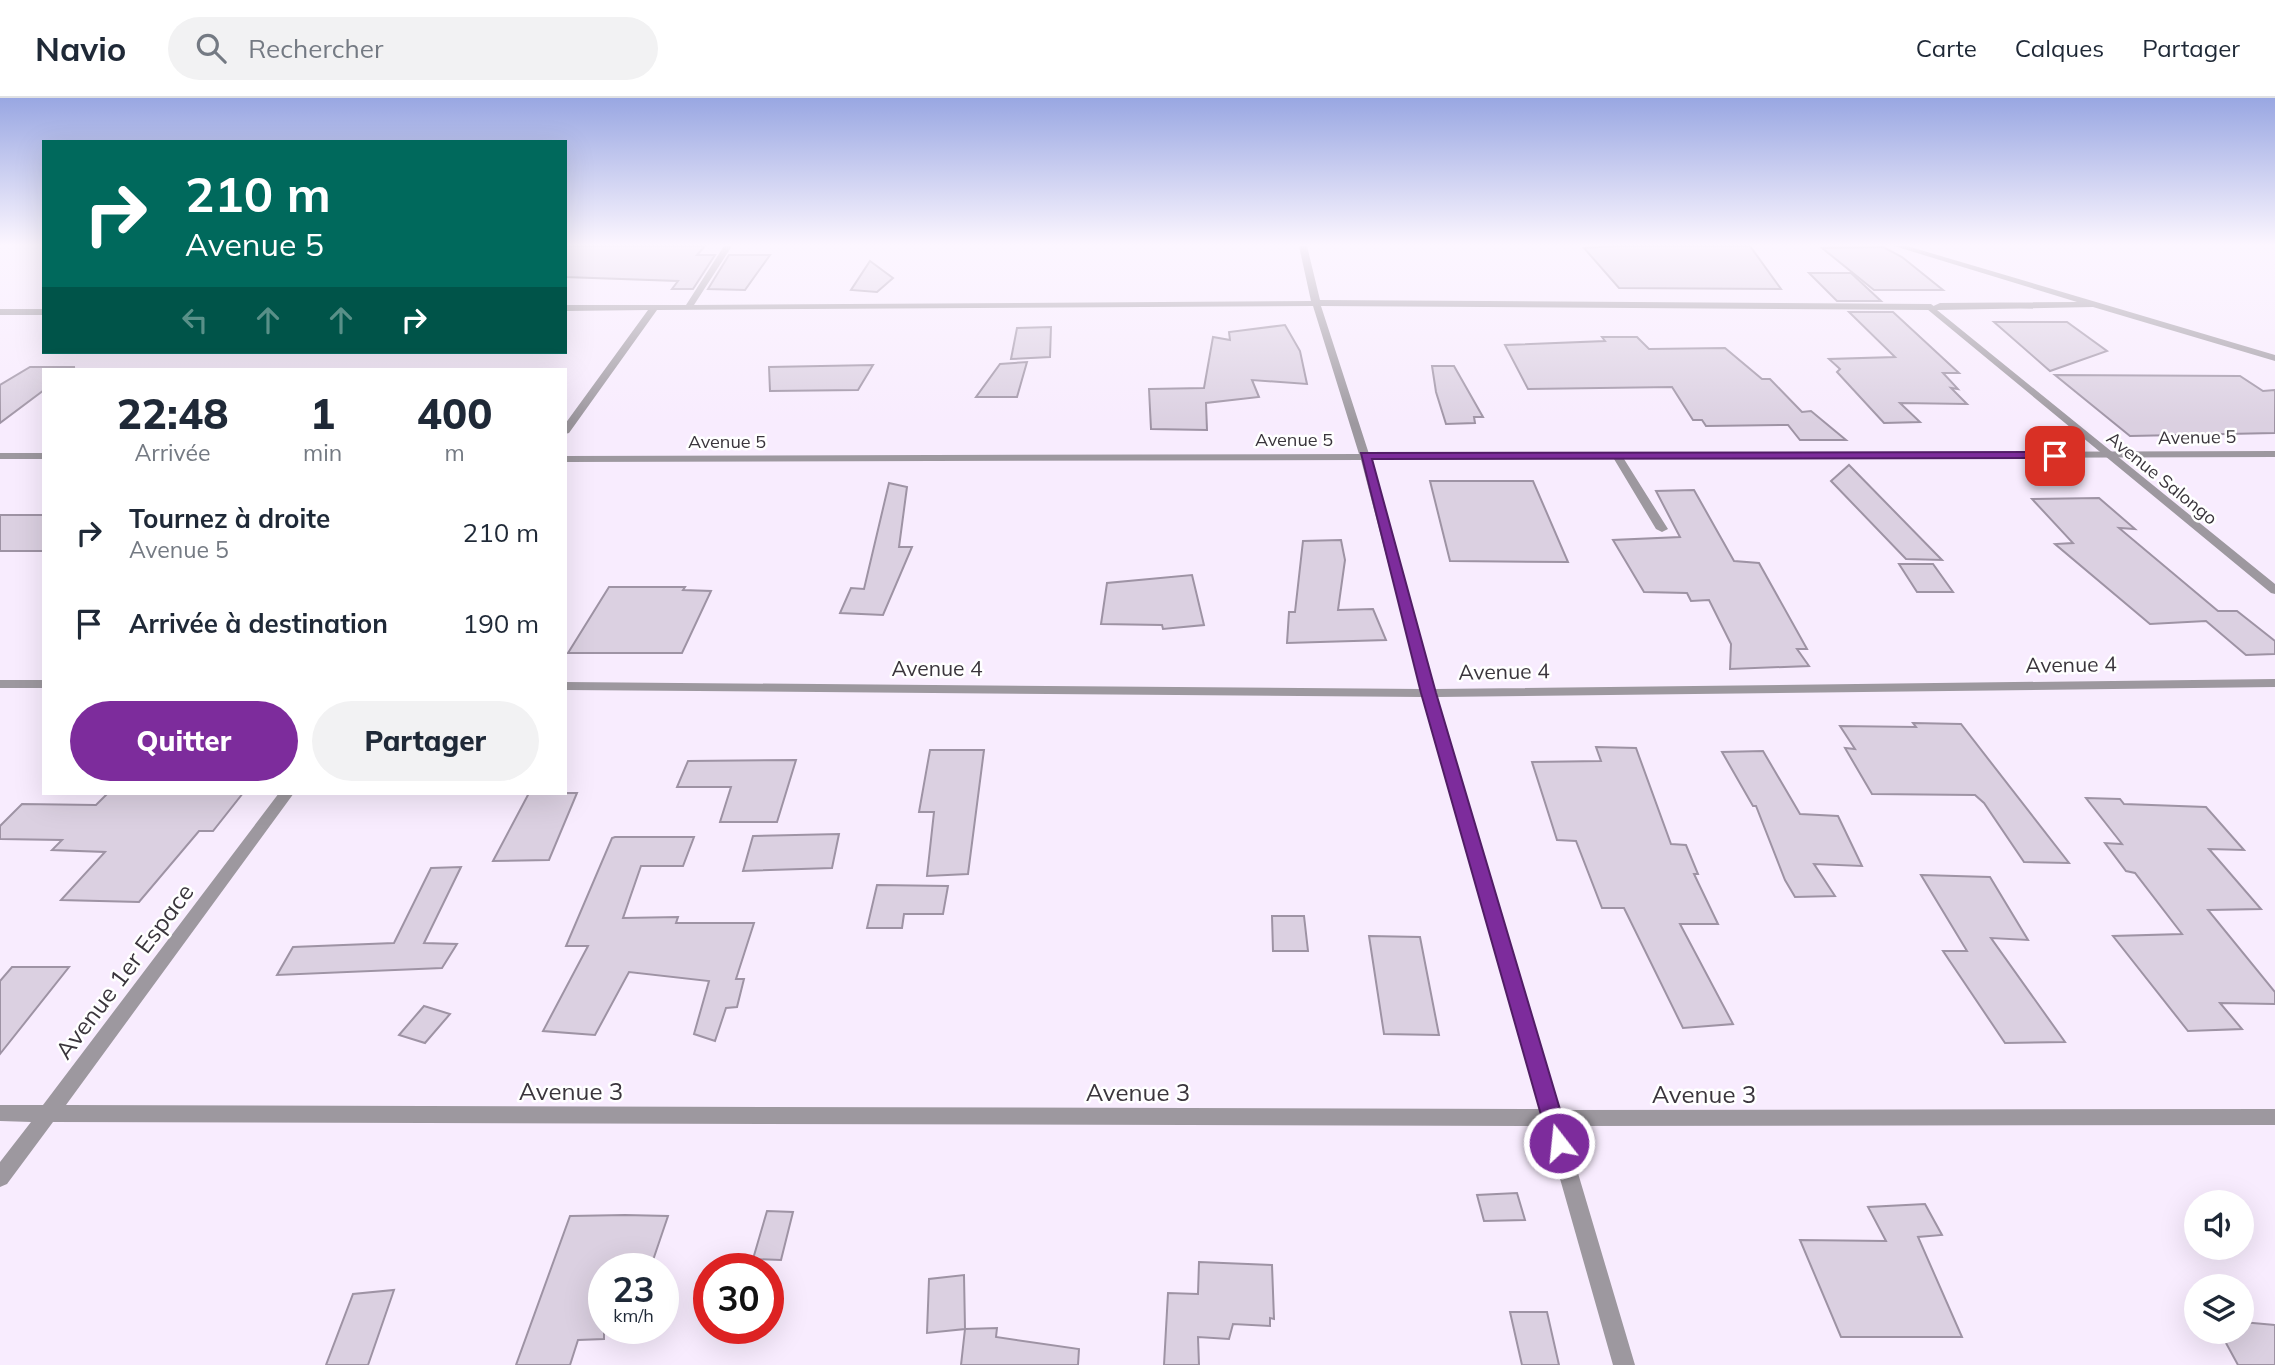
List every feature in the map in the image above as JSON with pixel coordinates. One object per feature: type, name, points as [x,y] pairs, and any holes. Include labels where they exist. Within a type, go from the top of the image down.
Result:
[{"type":"street","points":[[567,308],[1049,305]]},
{"type":"street","points":[[1317,305],[1365,456],[1429,693],[1624,1365]]},
{"type":"street","points":[[1643,305],[2034,305]]},
{"type":"street","points":[[2100,305],[2275,358]]},
{"type":"street","points":[[567,428],[654,307]]},
{"type":"street","name":"Avenue Salongo","points":[[1931,307],[2275,590]]},
{"type":"street","points":[[0,313],[42,312]]},
{"type":"street","name":"Avenue 5","points":[[567,459],[2275,454]]},
{"type":"street","points":[[0,456],[42,456]]},
{"type":"street","points":[[1618,457],[1662,529]]},
{"type":"street","name":"Avenue 4","points":[[567,686],[1429,693],[2275,683]]},
{"type":"street","points":[[0,684],[42,684]]},
{"type":"street","name":"Avenue 1er Espace","points":[[0,1178],[286,795]]},
{"type":"street","name":"Avenue 3","points":[[0,1113],[1552,1118],[2275,1117]]},
{"type":"building","points":[[1849,312],[1893,312],[1959,373],[1943,373],[1958,389],[1951,388],[1967,404],[1900,403],[1920,422],[1884,423],[1837,372],[1840,369],[1829,359],[1895,357]]},
{"type":"building","points":[[1994,322],[2067,322],[2107,351],[2050,371]]},
{"type":"building","points":[[1285,325],[1300,351],[1307,384],[1252,380],[1259,397],[1206,403],[1207,430],[1151,429],[1149,389],[1204,388],[1213,337],[1230,340],[1229,332]]},
{"type":"building","points":[[1051,327],[1050,357],[1011,359],[1017,328]]},
{"type":"building","points":[[1602,337],[1637,337],[1649,349],[1725,348],[1762,379],[1770,379],[1802,412],[1811,411],[1846,440],[1800,440],[1788,425],[1706,426],[1702,420],[1693,420],[1672,387],[1528,389],[1505,345],[1605,341]]},
{"type":"building","points":[[1027,362],[1017,397],[976,397],[1000,364]]},
{"type":"building","points":[[873,365],[858,390],[770,391],[769,367]]},
{"type":"building","points":[[1432,366],[1454,366],[1483,417],[1474,417],[1475,423],[1446,424],[1436,392]]},
{"type":"building","points":[[30,367],[75,367],[42,368],[42,392],[0,423],[0,385]]},
{"type":"building","points":[[2055,375],[2240,376],[2263,391],[2275,390],[2275,433],[2130,436]]},
{"type":"building","points":[[1849,465],[1942,560],[1906,559],[1831,481]]},
{"type":"building","points":[[1430,481],[1533,481],[1568,562],[1450,561]]},
{"type":"building","points":[[889,483],[907,487],[899,547],[912,547],[883,615],[840,613],[851,588],[864,589]]},
{"type":"building","points":[[1694,490],[1734,561],[1759,563],[1807,649],[1797,649],[1809,666],[1730,669],[1731,644],[1709,600],[1691,601],[1687,593],[1644,592],[1613,540],[1680,537],[1656,491]]},
{"type":"building","points":[[2099,498],[2135,529],[2119,528],[2218,611],[2237,611],[2275,641],[2275,654],[2246,655],[2206,621],[2150,624],[2055,544],[2073,543],[2032,499]]},
{"type":"building","points":[[0,515],[42,515],[42,551],[0,551]]},
{"type":"building","points":[[1341,540],[1345,560],[1338,610],[1373,609],[1386,640],[1287,643],[1289,612],[1295,612],[1303,541]]},
{"type":"building","points":[[1899,564],[1933,564],[1953,592],[1917,592]]},
{"type":"building","points":[[1192,575],[1204,625],[1163,629],[1162,625],[1101,624],[1107,583]]},
{"type":"building","points":[[609,587],[685,587],[683,590],[711,591],[682,653],[568,653]]},
{"type":"building","points":[[1913,723],[1961,724],[2069,863],[2024,862],[1984,803],[1975,795],[1872,794],[1845,748],[1855,749],[1840,726],[1916,727]]},
{"type":"building","points":[[1596,747],[1636,748],[1671,844],[1686,845],[1698,874],[1694,874],[1718,924],[1680,924],[1733,1024],[1683,1028],[1624,908],[1602,908],[1576,841],[1557,840],[1532,762],[1601,761]]},
{"type":"building","points":[[930,750],[984,750],[968,874],[927,876],[934,812],[919,812]]},
{"type":"building","points":[[1763,751],[1800,814],[1838,816],[1862,866],[1814,864],[1835,896],[1795,897],[1785,880],[1756,806],[1753,806],[1722,752]]},
{"type":"building","points":[[796,760],[777,822],[720,822],[731,787],[677,787],[688,761]]},
{"type":"building","points":[[577,793],[549,860],[493,861],[528,795]]},
{"type":"building","points":[[106,795],[241,795],[213,831],[199,831],[139,902],[61,900],[105,852],[52,850],[62,840],[0,839],[0,826],[22,804],[96,805]]},
{"type":"building","points":[[2086,798],[2120,799],[2124,804],[2206,807],[2244,850],[2209,849],[2261,909],[2208,910],[2275,992],[2275,1004],[2220,1003],[2242,1029],[2188,1031],[2113,936],[2182,934],[2135,873],[2126,871],[2105,843],[2122,844]]},
{"type":"building","points":[[839,834],[832,868],[743,871],[753,836]]},
{"type":"building","points":[[694,837],[683,866],[641,866],[623,918],[678,917],[676,923],[754,923],[736,979],[744,979],[737,1007],[726,1008],[715,1041],[694,1034],[709,981],[629,972],[595,1035],[543,1031],[588,946],[566,946],[612,838]]},
{"type":"building","points":[[461,867],[424,943],[457,944],[442,968],[277,975],[293,947],[394,943],[431,868]]},
{"type":"building","points":[[1921,875],[1990,877],[2028,940],[1991,938],[2065,1042],[2005,1043],[1943,951],[1967,951]]},
{"type":"building","points":[[877,885],[948,886],[943,914],[904,914],[902,928],[867,928]]},
{"type":"building","points":[[1272,916],[1304,916],[1308,951],[1273,951]]},
{"type":"building","points":[[1369,936],[1420,937],[1439,1035],[1384,1034]]},
{"type":"building","points":[[12,967],[69,967],[0,1054],[0,981]]},
{"type":"building","points":[[424,1006],[450,1014],[425,1043],[399,1035]]},
{"type":"building","points":[[1517,1193],[1525,1220],[1484,1221],[1477,1195]]},
{"type":"building","points":[[1925,1204],[1942,1235],[1918,1237],[1962,1337],[1841,1337],[1800,1240],[1886,1241],[1868,1207]]},
{"type":"building","points":[[767,1211],[793,1212],[783,1253],[755,1253]]},
{"type":"building","points":[[570,1216],[668,1216],[655,1253],[588,1253],[588,1340],[578,1340],[570,1365],[516,1365]]},
{"type":"building","points":[[1199,1262],[1272,1265],[1274,1319],[1270,1318],[1270,1326],[1233,1324],[1229,1339],[1198,1337],[1199,1365],[1164,1365],[1168,1293],[1198,1294]]},
{"type":"building","points":[[964,1275],[965,1329],[927,1333],[929,1279]]},
{"type":"building","points":[[394,1290],[368,1365],[326,1365],[353,1294]]},
{"type":"building","points":[[1510,1312],[1547,1312],[1559,1365],[1522,1365]]},
{"type":"building","points":[[2254,1323],[2275,1325],[2275,1365],[2238,1365],[2227,1344],[2254,1344]]},
{"type":"building","points":[[997,1328],[996,1337],[1079,1349],[1078,1365],[961,1365],[965,1329]]},
{"type":"route","points":[[1559,1143],[1429,693],[1365,456],[2055,456]]}]
